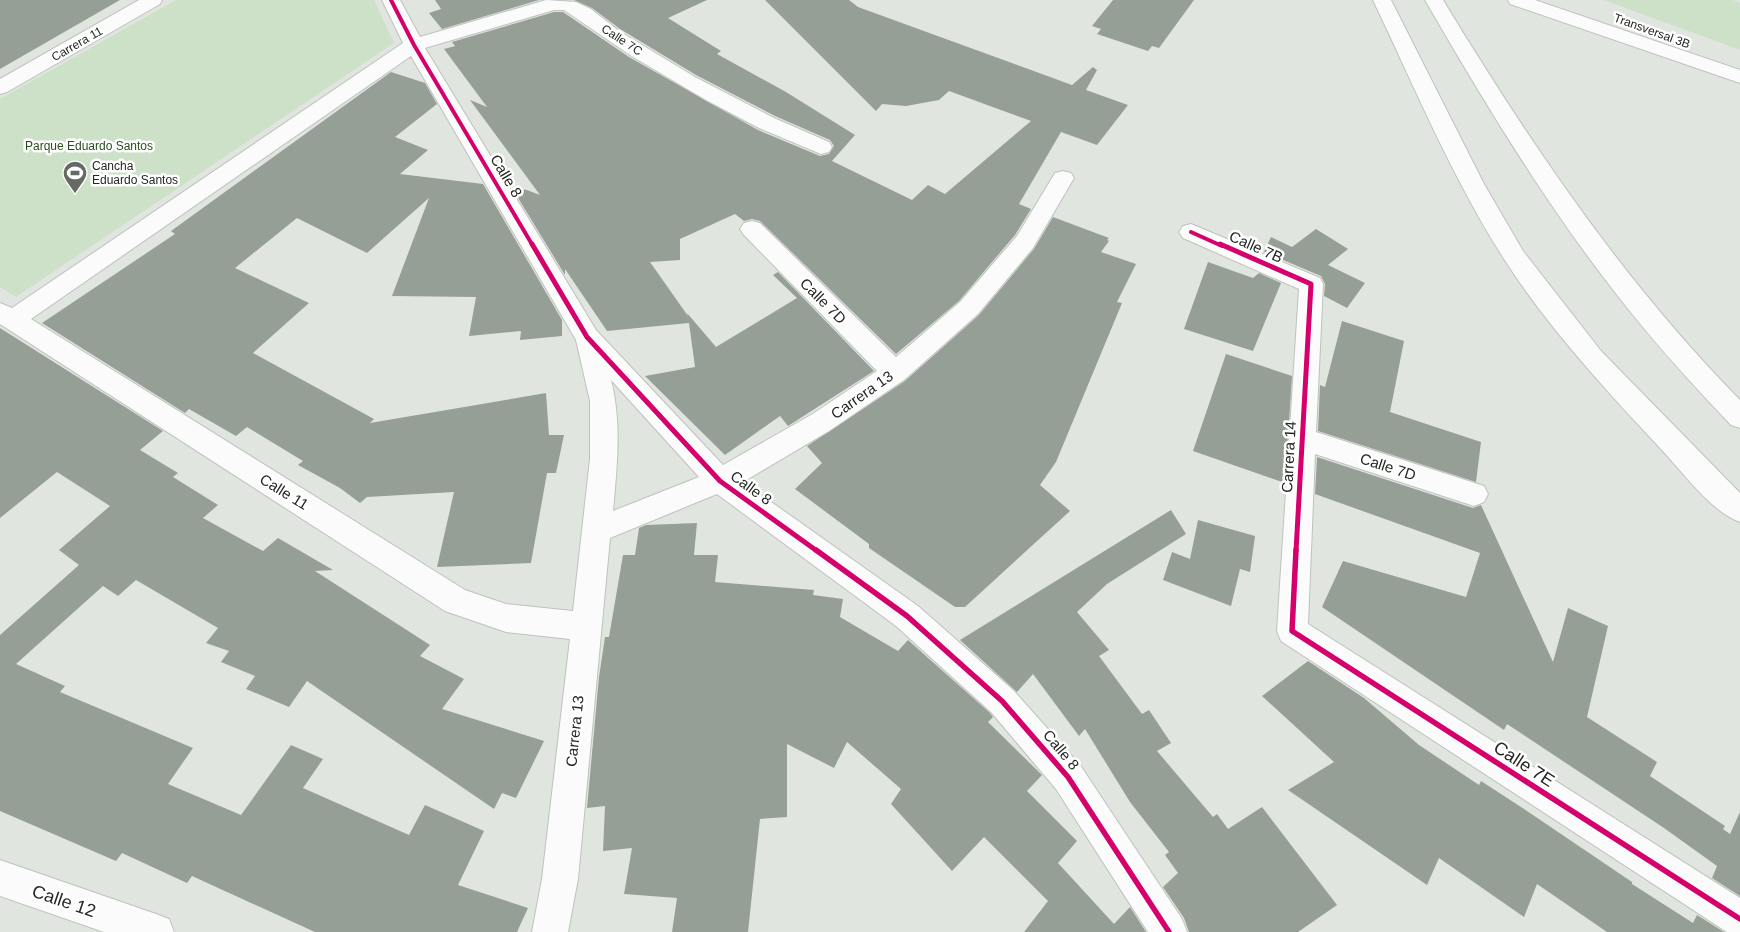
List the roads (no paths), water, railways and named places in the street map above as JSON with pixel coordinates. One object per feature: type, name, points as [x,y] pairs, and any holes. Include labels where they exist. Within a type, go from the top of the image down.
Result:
[{"type":"main road","name":"Carrera 11","points":[[0,88],[153,0]]},
{"type":"main road","name":"Calle 8","points":[[391,0],[414,45],[587,337],[720,481],[907,616],[1002,701],[1068,776],[1169,932]]},
{"type":"main road","points":[[1382,0],[1473,184],[1515,257],[1592,358],[1715,488],[1740,510]]},
{"type":"main road","points":[[1434,0],[1483,83],[1548,186],[1624,289],[1695,373],[1740,417]]},
{"type":"main road","points":[[1517,0],[1740,77]]},
{"type":"main road","name":"Transversal 3B","points":[[1565,0],[1740,62]]},
{"type":"main road","name":"Calle 7C","points":[[6,316],[414,45],[564,3],[573,6],[611,34],[726,104],[821,147]]},
{"type":"main road","name":"Carrera 13","points":[[596,530],[720,481],[820,423],[895,373],[969,308],[1025,242],[1063,178]]},
{"type":"main road","name":"Calle 7D","points":[[752,229],[895,373]]},
{"type":"main road","name":"Calle 7B","points":[[1191,232],[1311,284]]},
{"type":"main road","name":"Carrera 14","points":[[1292,631],[1311,284]]},
{"type":"main road","name":"Calle 11","points":[[6,316],[456,601],[506,618],[586,626]]},
{"type":"main road","name":"Carrera 13","points":[[550,932],[560,878],[604,459],[603,400],[587,337]]},
{"type":"main road","name":"Calle 7D","points":[[1303,439],[1474,494]]},
{"type":"main road","name":"Calle 7E","points":[[1292,631],[1740,919]]},
{"type":"main road","name":"Calle 12","points":[[0,878],[156,932]]},
{"type":"place","name":"Cancha Eduardo Santos","points":[[75,194]]},
{"type":"park label","name":"Parque Eduardo Santos","points":[[89,146]]}]
